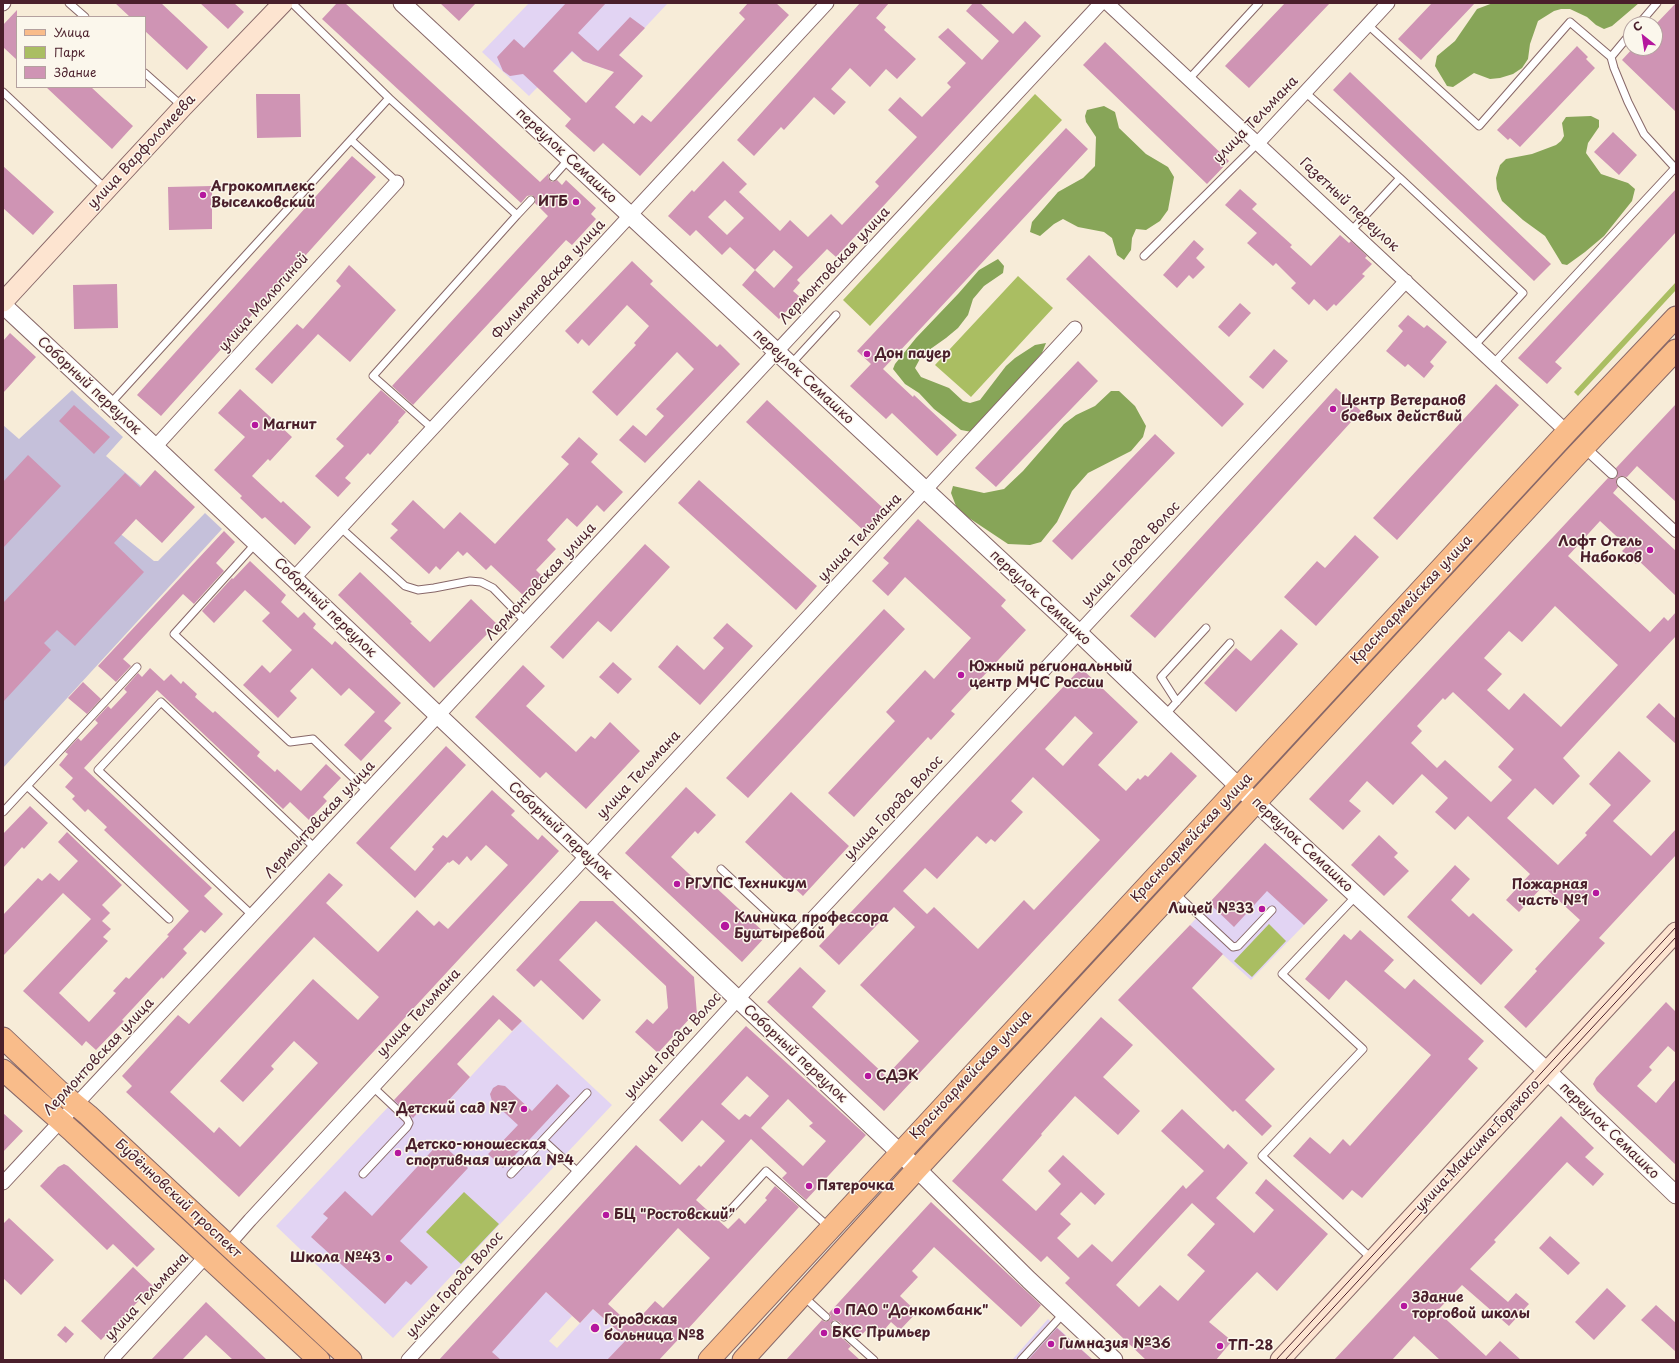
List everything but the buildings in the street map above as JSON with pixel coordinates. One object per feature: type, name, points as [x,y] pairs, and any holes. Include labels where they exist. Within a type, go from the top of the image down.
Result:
[{"type":"main road","name":"улица Варфоломеева","points":[[3,304],[183,107],[284,3]]},
{"type":"main road","name":"Красноармейская улица","points":[[709,1360],[1567,432],[1676,318]]},
{"type":"main road","name":"Красноармейская улица","points":[[743,1360],[917,1169],[1584,447],[1676,350]]},
{"type":"main road","name":"улица Максима Горького","points":[[1280,1360],[1676,932]]},
{"type":"main road","name":"Будённовский проспект","points":[[3,1038],[75,1105],[88,1115],[351,1360]]},
{"type":"main road","name":"Будённовский проспект","points":[[3,1070],[73,1132],[319,1360]]},
{"type":"street","name":"переулок Семашко","points":[[402,3],[1079,633],[1239,787],[1547,1072],[1676,1195]]},
{"type":"street","name":"Филимоновская улица","points":[[294,578],[826,3]]},
{"type":"street","name":"Лермонтовская улица","points":[[3,1183],[1101,3]]},
{"type":"street","name":"Газетный переулок","points":[[1108,3],[1567,432]]},
{"type":"street","name":"улица Тельмана","points":[[1258,143],[1388,3]]},
{"type":"street","name":"улица Малюгиной","points":[[155,447],[397,182]]},
{"type":"street","name":"улица Города Волос","points":[[408,1360],[738,999],[1406,281]]},
{"type":"street","name":"Соборный переулок","points":[[3,304],[900,1152],[1114,1360]]},
{"type":"street","name":"улица Тельмана","points":[[228,1245],[1075,328]]},
{"type":"street","points":[[1584,447],[1612,473]]},
{"type":"street","points":[[1622,482],[1676,532]]},
{"type":"street","name":"улица Тельмана","points":[[111,1360],[206,1256]]},
{"type":"lane","points":[[69,3],[84,16]]},
{"type":"lane","points":[[292,3],[389,98],[517,215]]},
{"type":"lane","points":[[1189,79],[1259,3]]},
{"type":"lane","points":[[1646,16],[1658,3]]},
{"type":"lane","points":[[1368,25],[1479,126],[1570,22],[1611,57],[1628,102],[1644,134],[1676,168],[1494,363]]},
{"type":"lane","points":[[1611,57],[1623,43]]},
{"type":"lane","points":[[146,73],[183,107]]},
{"type":"lane","points":[[3,92],[106,190]]},
{"type":"lane","points":[[1306,92],[1523,293],[1475,345]]},
{"type":"lane","points":[[109,405],[389,98]]},
{"type":"lane","points":[[351,140],[397,182]]},
{"type":"lane","name":"улица Тельмана","points":[[1144,256],[1258,143]]},
{"type":"lane","points":[[553,177],[569,159]]},
{"type":"lane","points":[[1352,230],[1400,178]]},
{"type":"lane","points":[[433,429],[373,376],[531,200]]},
{"type":"lane","points":[[791,364],[836,315]]},
{"type":"lane","points":[[341,528],[405,586],[418,590],[470,581],[481,582],[493,588],[526,622]]},
{"type":"lane","points":[[256,543],[174,634],[290,742],[313,739],[368,792]]},
{"type":"lane","points":[[1177,702],[1161,677],[1206,628]]},
{"type":"lane","points":[[1165,715],[1230,643]]},
{"type":"lane","points":[[3,812],[137,667]]},
{"type":"lane","points":[[252,915],[98,770],[161,702],[315,848]]},
{"type":"lane","points":[[27,786],[169,919]]},
{"type":"lane","points":[[721,869],[795,938]]},
{"type":"lane","points":[[1174,892],[1233,946],[1238,946],[1272,910]]},
{"type":"lane","points":[[1356,896],[1282,974],[1363,1049],[1262,1156],[1373,1260]]},
{"type":"lane","points":[[363,1174],[409,1123],[407,1119],[373,1087]]},
{"type":"lane","points":[[511,1174],[587,1093]]},
{"type":"lane","points":[[543,1140],[579,1173]]},
{"type":"lane","points":[[724,1217],[766,1171],[830,1228]]},
{"type":"lane","points":[[802,1296],[826,1317]]},
{"type":"lane","points":[[1021,1360],[1064,1313]]},
{"type":"lane","points":[[835,1325],[874,1360]]},
{"type":"shaded area","points":[[529,3],[668,3],[606,69],[583,61],[572,52],[529,96],[482,52]]},
{"type":"shaded area","points":[[72,390],[123,437],[106,456],[141,486],[107,523],[154,561],[158,561],[205,513],[222,529],[3,768],[3,425],[19,439]]},
{"type":"shaded area","name":"Лицей №33","points":[[1265,843],[1328,900],[1251,980],[1190,925]]},
{"type":"shaded area","points":[[522,1021],[612,1105],[393,1338],[276,1226],[407,1087],[436,1114]]},
{"type":"shaded area","points":[[522,1270],[572,1316],[549,1341],[557,1348],[593,1309],[649,1360],[439,1360]]},
{"type":"shaded area","name":"Гимназия №36","points":[[1048,1319],[1093,1360],[1012,1360]]},
{"type":"green space","points":[[1493,3],[1639,3],[1612,26],[1604,29],[1596,25],[1587,17],[1570,9],[1554,11],[1538,21],[1530,44],[1528,59],[1522,68],[1513,74],[1500,78],[1490,79],[1474,73],[1453,87],[1447,86],[1435,66],[1437,56],[1455,41],[1477,9]]},
{"type":"green space","points":[[1035,94],[1062,120],[870,326],[843,300]]},
{"type":"green space","points":[[1104,106],[1115,112],[1119,128],[1146,154],[1168,167],[1174,177],[1168,210],[1160,221],[1146,230],[1136,229],[1132,238],[1131,250],[1124,260],[1117,255],[1112,238],[1104,232],[1078,227],[1063,219],[1054,224],[1040,236],[1030,232],[1032,222],[1058,192],[1083,178],[1095,166],[1096,137],[1086,122],[1085,116],[1087,110]]},
{"type":"green space","points":[[1591,116],[1599,120],[1599,127],[1588,143],[1586,153],[1601,174],[1628,183],[1635,189],[1632,201],[1604,236],[1567,265],[1562,264],[1545,236],[1523,220],[1502,201],[1497,189],[1496,178],[1500,165],[1506,159],[1532,154],[1556,145],[1561,141],[1564,136],[1562,123],[1566,117]]},
{"type":"green space","points":[[998,259],[1004,266],[1003,273],[984,286],[973,299],[968,315],[958,328],[922,355],[915,368],[921,377],[949,388],[963,401],[970,403],[980,400],[1006,366],[1015,358],[1035,345],[1046,343],[1042,353],[972,432],[961,430],[934,409],[919,393],[905,384],[893,369],[895,364],[916,338],[979,270]]},
{"type":"green space","points":[[1018,276],[1053,308],[971,397],[935,365]]},
{"type":"green space","points":[[1676,282],[1676,290],[1578,396],[1574,392]]},
{"type":"green space","points":[[1111,391],[1119,391],[1135,406],[1146,426],[1143,437],[1131,451],[1088,473],[1072,491],[1057,522],[1041,542],[1030,545],[1008,544],[963,514],[956,506],[951,493],[953,486],[984,493],[1004,489],[1023,471],[1064,424],[1076,415],[1095,406]]},
{"type":"green space","points":[[1269,924],[1286,941],[1252,977],[1234,961]]},
{"type":"green space","points":[[464,1192],[499,1224],[461,1264],[426,1232]]},
{"type":"tram line","points":[[1276,1360],[1676,927]]},
{"type":"tram line","points":[[1285,1360],[1676,937]]},
{"type":"place","name":"Агрокомплекс Выселковский","points":[[203,195]]},
{"type":"place","name":"ИТБ","points":[[576,202]]},
{"type":"place","name":"Дон пауер","points":[[867,354]]},
{"type":"place","name":"Центр Ветеранов боевых действий","points":[[1333,409]]},
{"type":"place","name":"Магнит","points":[[255,425]]},
{"type":"place","name":"Лофт Отель Набоков","points":[[1650,550]]},
{"type":"place","name":"Южный региональный центр МЧС России","points":[[961,675]]},
{"type":"place","name":"РГУПС Техникум","points":[[677,884]]},
{"type":"place","name":"Пожарная часть №1","points":[[1596,893]]},
{"type":"place","name":"Лицей №33","points":[[1262,909]]},
{"type":"place","name":"Клиника профессора Буштыревой","points":[[725,926]]},
{"type":"place","name":"СДЭК","points":[[868,1076]]},
{"type":"place","name":"Детский сад №7","points":[[524,1109]]},
{"type":"place","name":"Детско-юношеская спортивная школа №4","points":[[398,1153]]},
{"type":"place","name":"Пятерочка","points":[[809,1186]]},
{"type":"place","name":"БЦ \"Ростовский\"","points":[[606,1215]]},
{"type":"place","name":"Школа №43","points":[[389,1258]]},
{"type":"place","name":"Здание торговой школы","points":[[1404,1306]]},
{"type":"place","name":"ПАО \"Донкомбанк\"","points":[[837,1311]]},
{"type":"place","name":"Городская больница №8","points":[[595,1328]]},
{"type":"place","name":"БКС Примьер","points":[[824,1333]]},
{"type":"place","name":"Гимназия №36","points":[[1051,1344]]},
{"type":"place","name":"ТП-28","points":[[1220,1346]]}]
